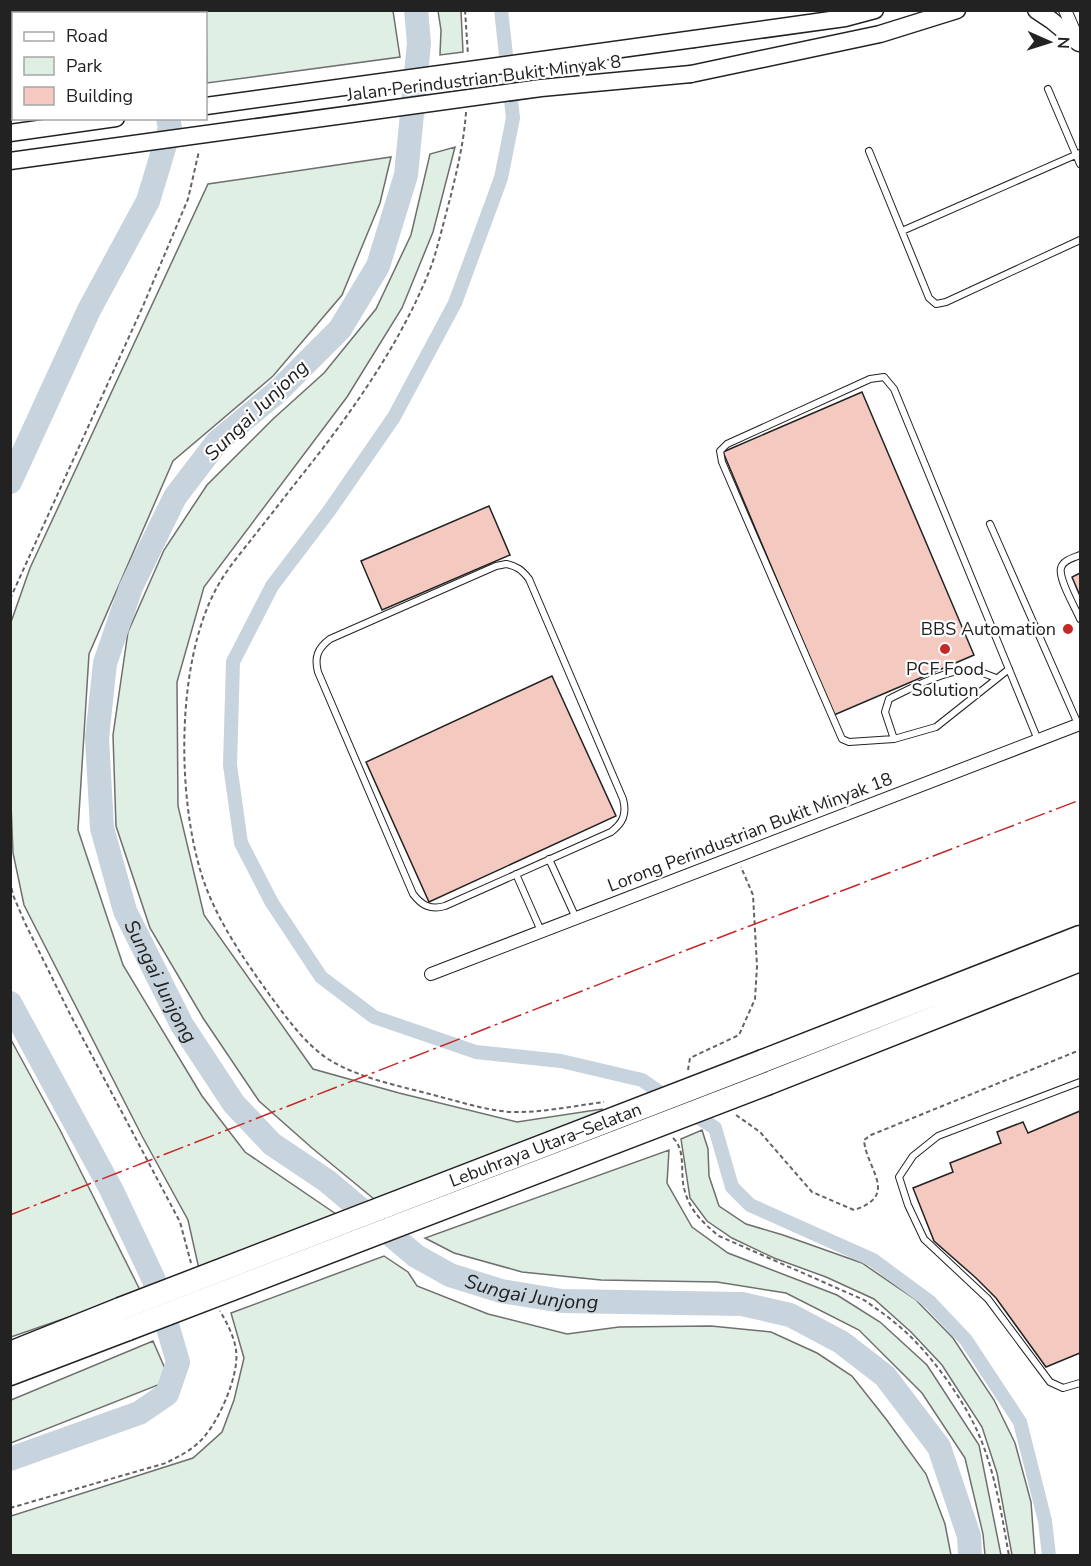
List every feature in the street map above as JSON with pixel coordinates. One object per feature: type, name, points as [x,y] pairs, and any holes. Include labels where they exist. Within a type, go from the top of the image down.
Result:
[{"type":"highway","name":"Lebuhraya Utara–Selatan","points":[[766,1072],[1080,937]]},
{"type":"highway","name":"Lebuhraya Utara–Selatan","points":[[10,1353],[124,1319],[766,1072],[1080,960]]},
{"type":"highway","name":"Lebuhraya Utara–Selatan","points":[[10,1374],[124,1319]]},
{"type":"street","name":"Jalan Perindustrian Bukit Minyak 8","points":[[207,106],[845,18],[875,10]]},
{"type":"street","name":"Jalan Perindustrian Bukit Minyak 8","points":[[10,161],[541,88],[691,74],[880,34],[957,10]]},
{"type":"street","points":[[1036,10],[1080,39]]},
{"type":"street","points":[[1065,10],[1080,39]]},
{"type":"street","points":[[10,133],[102,120]]},
{"type":"street","name":"Lorong Perindustrian Bukit Minyak 18","points":[[431,974],[1079,724]]},
{"type":"lane","points":[[1048,89],[1078,154],[1080,164]]},
{"type":"lane","points":[[869,151],[929,298],[936,304],[946,302],[1080,240]]},
{"type":"lane","points":[[902,231],[1078,154]]},
{"type":"lane","points":[[1009,669],[936,727],[894,739],[849,742],[842,739],[722,462],[720,451],[727,444],[870,379],[884,377],[894,388],[1009,669],[1038,740]]},
{"type":"lane","points":[[990,525],[1079,724]]},
{"type":"lane","points":[[1080,555],[1065,561],[1060,569],[1061,578],[1080,619]]},
{"type":"lane","points":[[506,564],[523,571],[529,579],[626,808],[624,818],[611,832],[516,874],[445,906],[427,907],[418,902],[315,662],[322,645],[330,639],[496,566],[506,564]]},
{"type":"lane","points":[[894,739],[885,712],[889,699],[949,674],[971,669],[996,678]]},
{"type":"lane","points":[[549,859],[576,918]]},
{"type":"lane","points":[[516,874],[542,932]]},
{"type":"lane","points":[[1080,1082],[938,1136],[913,1156],[899,1177],[908,1205],[924,1239],[988,1299],[1050,1382],[1063,1388],[1080,1383]]},
{"type":"path","points":[[465,10],[468,59]]},
{"type":"path","points":[[466,105],[461,156],[432,263],[416,299],[393,343],[337,430],[243,550],[216,589],[201,624],[190,664],[185,706],[188,802],[193,842],[203,879],[227,932],[282,1011],[305,1039],[328,1059],[345,1068],[380,1080],[474,1106],[507,1112],[533,1112],[605,1102]]},
{"type":"path","points":[[10,599],[148,296],[188,199],[198,163],[200,144]]},
{"type":"path","points":[[10,881],[25,923],[40,954],[180,1222],[194,1271]]},
{"type":"path","points":[[668,1134],[681,1148],[684,1188],[690,1206],[700,1221],[729,1241],[864,1300],[885,1314],[911,1337],[933,1363],[951,1387],[980,1435],[992,1474],[1009,1556]]},
{"type":"path","points":[[10,1508],[166,1462],[200,1443],[212,1428],[222,1407],[236,1367],[237,1351],[232,1335],[218,1309]]},
{"type":"green space","points":[[109,10],[110,12],[12,12],[11,120],[11,11]]},
{"type":"green space","points":[[393,11],[400,57],[207,83],[207,12],[182,12]]},
{"type":"green space","points":[[438,11],[461,11],[463,52],[440,55],[441,30]]},
{"type":"green space","points":[[455,147],[433,232],[402,308],[347,397],[204,587],[177,682],[178,806],[204,915],[313,1069],[517,1122],[602,1109],[604,1114],[374,1199],[259,1101],[203,1018],[150,928],[116,826],[113,735],[128,632],[164,550],[207,485],[273,419],[324,373],[376,309],[411,235],[430,154]]},
{"type":"green space","points":[[391,157],[380,203],[342,295],[273,376],[173,461],[89,654],[78,830],[123,965],[202,1096],[245,1152],[336,1214],[199,1269],[188,1220],[142,1136],[24,905],[13,853],[10,779],[10,625],[30,568],[208,184]]},
{"type":"green space","points":[[10,1038],[60,1130],[141,1292],[11,1337]]},
{"type":"green space","points":[[702,1130],[708,1149],[709,1176],[719,1206],[746,1224],[862,1263],[916,1300],[953,1338],[994,1400],[1015,1443],[1031,1502],[1035,1555],[1012,1555],[997,1473],[982,1427],[942,1365],[911,1332],[874,1299],[826,1277],[774,1258],[732,1238],[707,1221],[690,1198],[681,1139]]},
{"type":"green space","points":[[669,1150],[667,1183],[692,1227],[728,1253],[837,1295],[880,1322],[927,1365],[979,1445],[1001,1555],[985,1555],[983,1534],[965,1458],[922,1393],[859,1330],[786,1293],[717,1282],[601,1280],[522,1272],[454,1253],[425,1238]]},
{"type":"green space","points":[[384,1256],[408,1272],[417,1286],[488,1314],[567,1334],[619,1327],[711,1326],[771,1332],[817,1353],[852,1376],[926,1474],[945,1524],[951,1555],[11,1555],[11,1516],[193,1458],[222,1432],[234,1400],[244,1358],[231,1313]]},
{"type":"green space","points":[[153,1341],[166,1371],[158,1385],[11,1443],[11,1400]]},
{"type":"building","points":[[862,392],[974,655],[834,715],[723,452]]},
{"type":"building","points":[[489,506],[510,555],[382,610],[361,561]]},
{"type":"building","points":[[1080,573],[1080,596],[1072,577]]},
{"type":"building","points":[[552,676],[616,816],[429,902],[366,762]]},
{"type":"building","points":[[1080,1111],[1080,1353],[1046,1367],[996,1298],[934,1241],[913,1188],[953,1172],[950,1163],[1001,1143],[997,1132],[1023,1122],[1028,1133]]},
{"type":"waterway","name":"Sungai Junjong","points":[[416,10],[419,43],[406,175],[378,266],[340,329],[277,392],[217,442],[175,497],[131,587],[105,663],[97,738],[102,828],[125,911],[182,1025],[234,1104],[272,1144],[327,1181],[416,1256],[450,1275],[501,1291],[562,1301],[742,1304],[790,1315],[841,1342],[885,1376],[939,1447],[969,1536],[970,1556]]},
{"type":"waterway","points":[[501,10],[513,118],[501,178],[455,303],[394,417],[329,511],[272,586],[233,662],[230,765],[241,843],[272,903],[321,977],[374,1017],[476,1052],[561,1061],[642,1080],[671,1100]]},
{"type":"waterway","points":[[10,482],[89,310],[148,201],[170,128],[168,120]]},
{"type":"waterway","points":[[10,1003],[111,1189],[154,1280],[178,1362],[167,1394],[139,1413],[10,1459]]},
{"type":"waterway","points":[[687,1110],[715,1128],[732,1187],[750,1205],[873,1260],[930,1302],[966,1340],[1020,1422],[1045,1521],[1049,1556]]},
{"type":"power","points":[[10,1215],[684,951],[1080,800]]},
{"type":"place","name":"BBS Automation","points":[[1068,629]]},
{"type":"place","name":"PCF Food Solution","points":[[945,649]]}]
